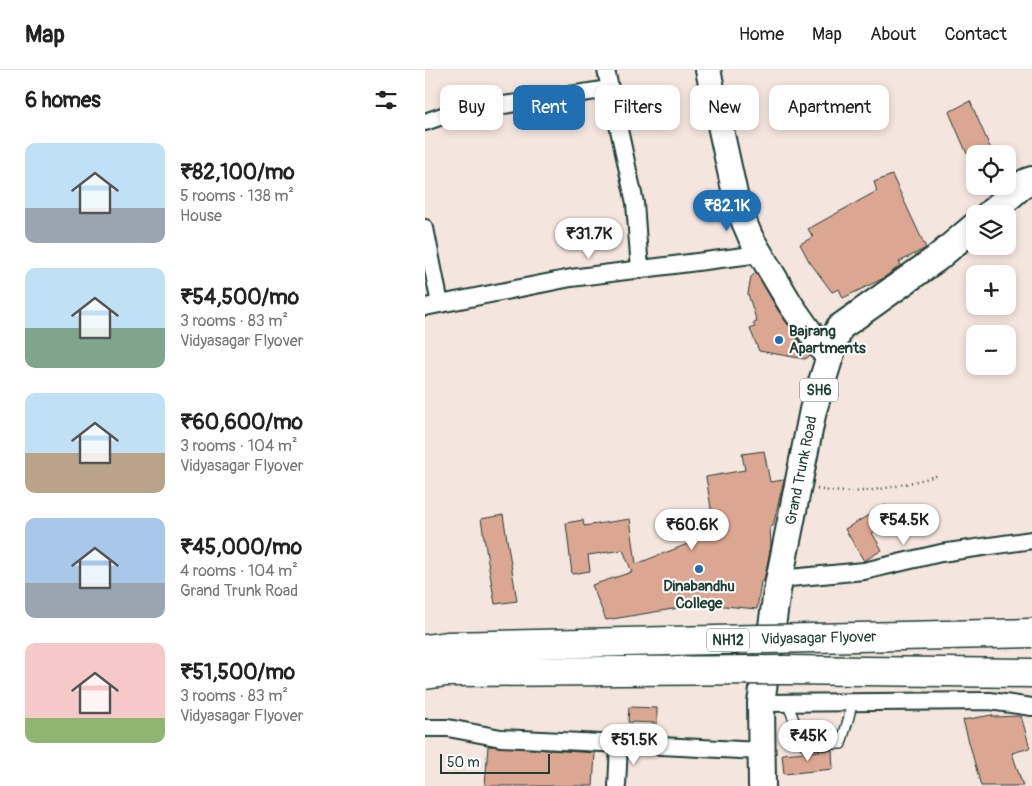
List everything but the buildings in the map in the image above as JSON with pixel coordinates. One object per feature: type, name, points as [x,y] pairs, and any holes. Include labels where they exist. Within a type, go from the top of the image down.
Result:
[{"type":"highway","name":"Vidyasagar Flyover","points":[[425,649],[447,646],[1032,633]]},
{"type":"highway","name":"Vidyasagar Flyover","points":[[425,675],[446,672],[775,670],[1032,673]]},
{"type":"main road","points":[[999,205],[1026,182],[1032,180]]},
{"type":"main road","name":"Grand Trunk Road","points":[[762,786],[761,703],[779,579],[813,410],[839,328],[936,259],[966,234]]},
{"type":"street","points":[[606,70],[608,85]]},
{"type":"street","points":[[708,70],[738,208],[760,254],[791,305],[829,359]]},
{"type":"street","points":[[425,122],[451,113],[595,91]]},
{"type":"street","points":[[618,130],[635,203],[640,270]]},
{"type":"street","points":[[425,228],[432,305],[571,278],[760,254]]},
{"type":"street","points":[[779,579],[864,571],[941,553],[1032,540]]},
{"type":"street","points":[[761,703],[990,701],[1032,707]]},
{"type":"street","points":[[425,728],[447,728],[501,738],[761,751]]},
{"type":"street","points":[[617,786],[619,745]]},
{"type":"lane","points":[[787,703],[804,744],[841,744],[845,727],[850,720],[852,702]]},
{"type":"path","points":[[798,485],[837,493],[883,490],[940,475]]},
{"type":"place","name":"Bajrang Apartments","points":[[779,340]]},
{"type":"place","name":"Dinabandhu College","points":[[699,569]]}]
